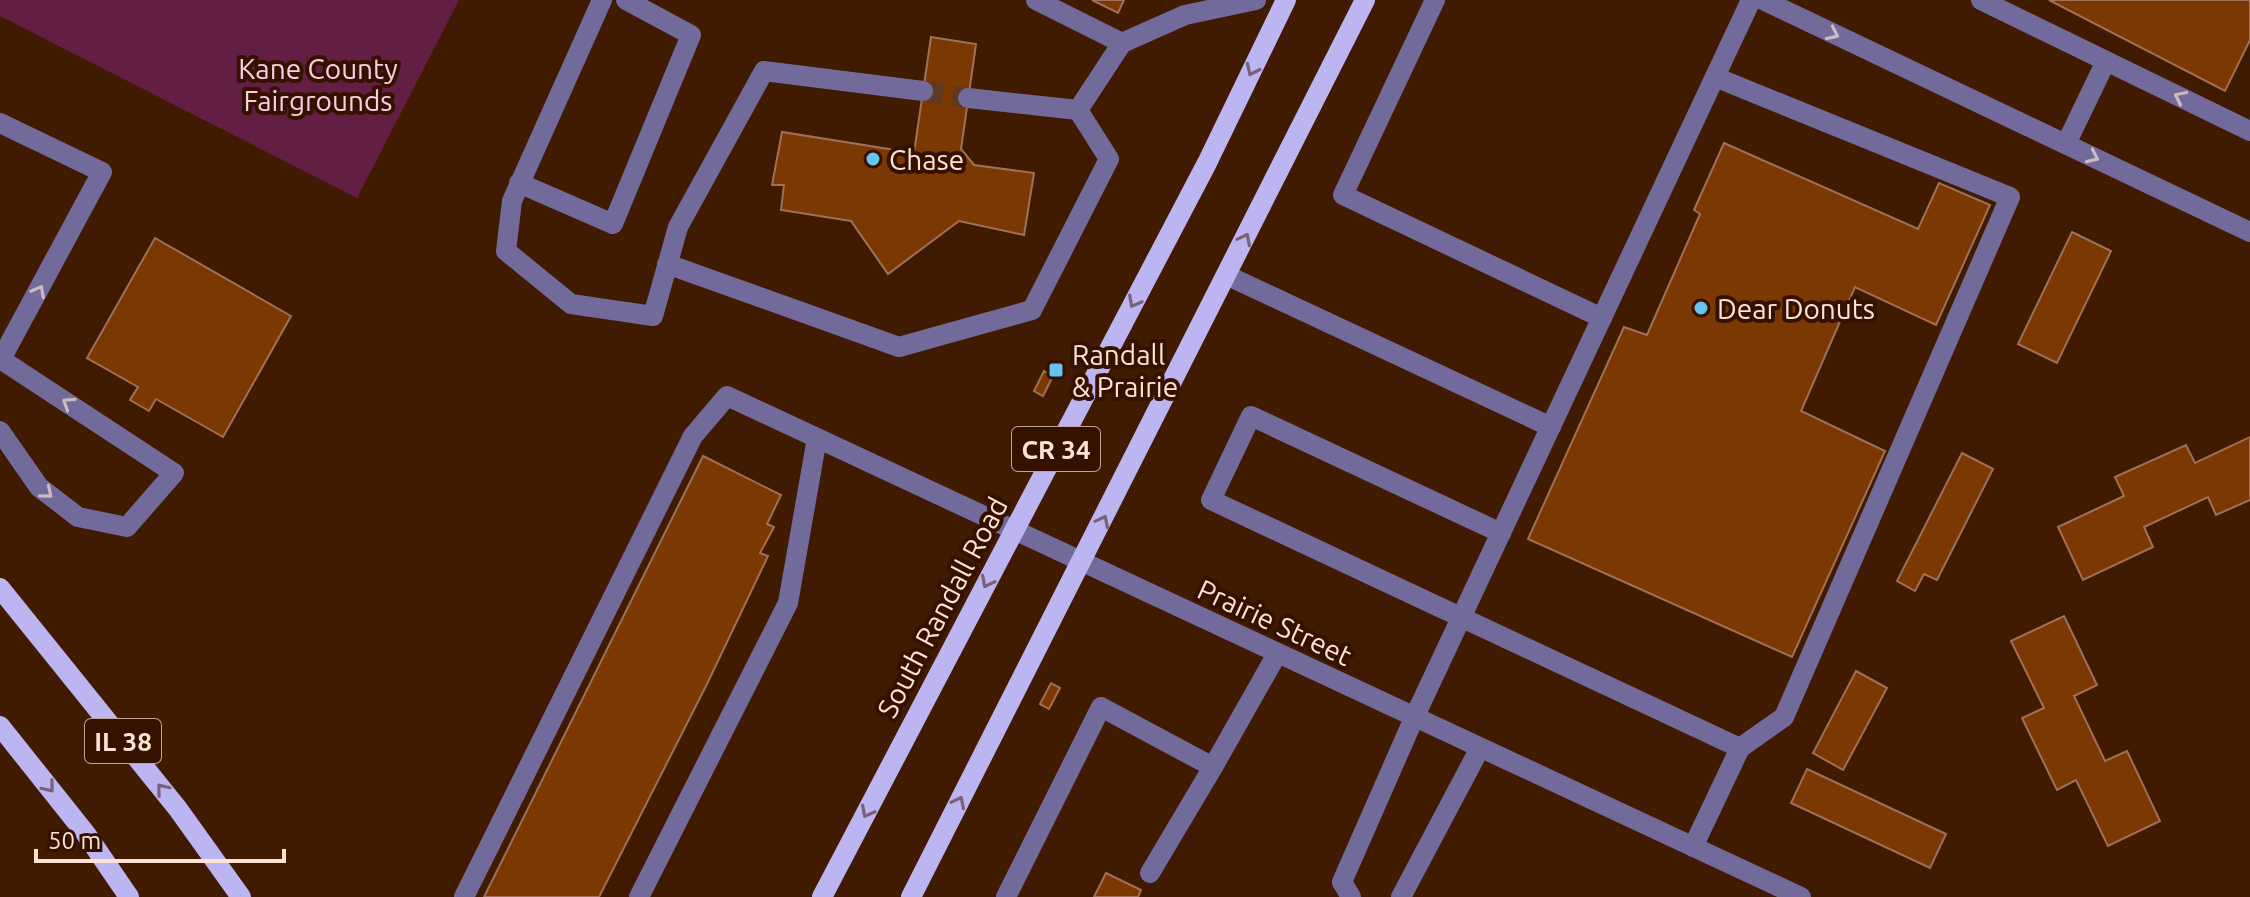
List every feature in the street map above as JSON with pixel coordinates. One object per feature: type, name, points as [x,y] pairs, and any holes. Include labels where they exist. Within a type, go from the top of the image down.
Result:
[{"type":"main road","name":"South Randall Road","points":[[822,897],[1207,163],[1286,0]]},
{"type":"main road","name":"CR 34","points":[[911,897],[1365,0]]},
{"type":"main road","name":"IL 38","points":[[0,588],[168,797],[241,897]]},
{"type":"main road","points":[[0,726],[86,834],[129,897]]},
{"type":"street","points":[[602,0],[512,201],[506,251],[571,304],[653,316],[678,227],[764,71],[923,91]]},
{"type":"street","points":[[519,183],[613,224],[691,35],[626,0]]},
{"type":"street","points":[[1036,0],[1122,43]]},
{"type":"street","points":[[1078,110],[1122,43],[1185,15],[1256,0]]},
{"type":"street","points":[[1435,0],[1343,195],[1602,318]]},
{"type":"street","points":[[1351,897],[1342,882],[1414,718],[1751,0]]},
{"type":"street","points":[[1763,0],[2250,232]]},
{"type":"street","points":[[1981,0],[2250,131]]},
{"type":"street","points":[[2066,144],[2106,61]]},
{"type":"street","points":[[1693,847],[1740,748],[1784,717],[2010,197],[1715,77]]},
{"type":"street","points":[[968,98],[1078,110]]},
{"type":"street","points":[[667,264],[899,347],[1032,310],[1109,159],[1078,110]]},
{"type":"street","points":[[0,123],[102,172],[1,360],[174,473],[127,527],[78,517],[39,487],[0,431]]},
{"type":"street","points":[[1226,275],[1551,427]]},
{"type":"street","name":"Prairie Street","points":[[464,897],[693,436],[727,396],[1801,897]]},
{"type":"street","points":[[1501,533],[1251,416],[1211,500],[1740,748]]},
{"type":"street","points":[[639,897],[788,603],[817,438]]},
{"type":"street","points":[[1150,873],[1277,654]]},
{"type":"street","points":[[1006,897],[1101,707],[1213,767]]},
{"type":"street","points":[[1401,897],[1480,748]]},
{"type":"green space","name":"Kane County Fairgrounds","points":[[0,0],[459,0],[357,198],[0,16]]},
{"type":"building","points":[[1092,0],[1124,0],[1118,13]]},
{"type":"building","points":[[2049,0],[2250,0],[2250,40],[2225,91]]},
{"type":"building","name":"Chase","points":[[931,37],[976,44],[961,149],[974,165],[1034,173],[1024,235],[959,221],[888,274],[851,221],[781,210],[784,185],[772,185],[782,132],[914,153]]},
{"type":"building","points":[[1724,143],[1918,229],[1939,183],[1990,205],[1936,325],[1855,287],[1801,411],[1885,451],[1792,657],[1528,539],[1624,327],[1647,335],[1700,214],[1694,210]]},
{"type":"building","points":[[2072,232],[2111,251],[2057,363],[2018,344]]},
{"type":"building","points":[[155,238],[291,316],[223,437],[156,399],[149,411],[130,400],[138,387],[87,358]]},
{"type":"building","points":[[1044,371],[1053,376],[1043,396],[1034,391]]},
{"type":"building","points":[[2250,437],[2250,500],[2216,515],[2208,497],[2144,527],[2153,547],[2083,580],[2058,527],[2124,496],[2115,477],[2186,445],[2195,463]]},
{"type":"building","points":[[1962,453],[1993,469],[1937,580],[1924,574],[1915,591],[1897,581]]},
{"type":"building","points":[[703,456],[781,495],[767,524],[774,527],[760,553],[768,556],[707,684],[599,897],[484,897]]},
{"type":"building","points":[[2064,616],[2097,685],[2074,696],[2105,761],[2127,751],[2160,821],[2108,846],[2076,780],[2057,790],[2022,718],[2044,708],[2011,641]]},
{"type":"building","points":[[1856,671],[1887,688],[1843,770],[1813,753]]},
{"type":"building","points":[[1051,683],[1060,688],[1049,709],[1040,704]]},
{"type":"building","points":[[1807,769],[1946,834],[1930,868],[1791,803]]},
{"type":"building","points":[[1106,873],[1141,890],[1138,897],[1094,897]]},
{"type":"tunnel","points":[[923,91],[968,98]]},
{"type":"place","name":"Chase","points":[[873,159]]},
{"type":"place","name":"Dear Donuts","points":[[1701,308]]},
{"type":"place","name":"Randall & Prairie","points":[[1056,370]]}]
